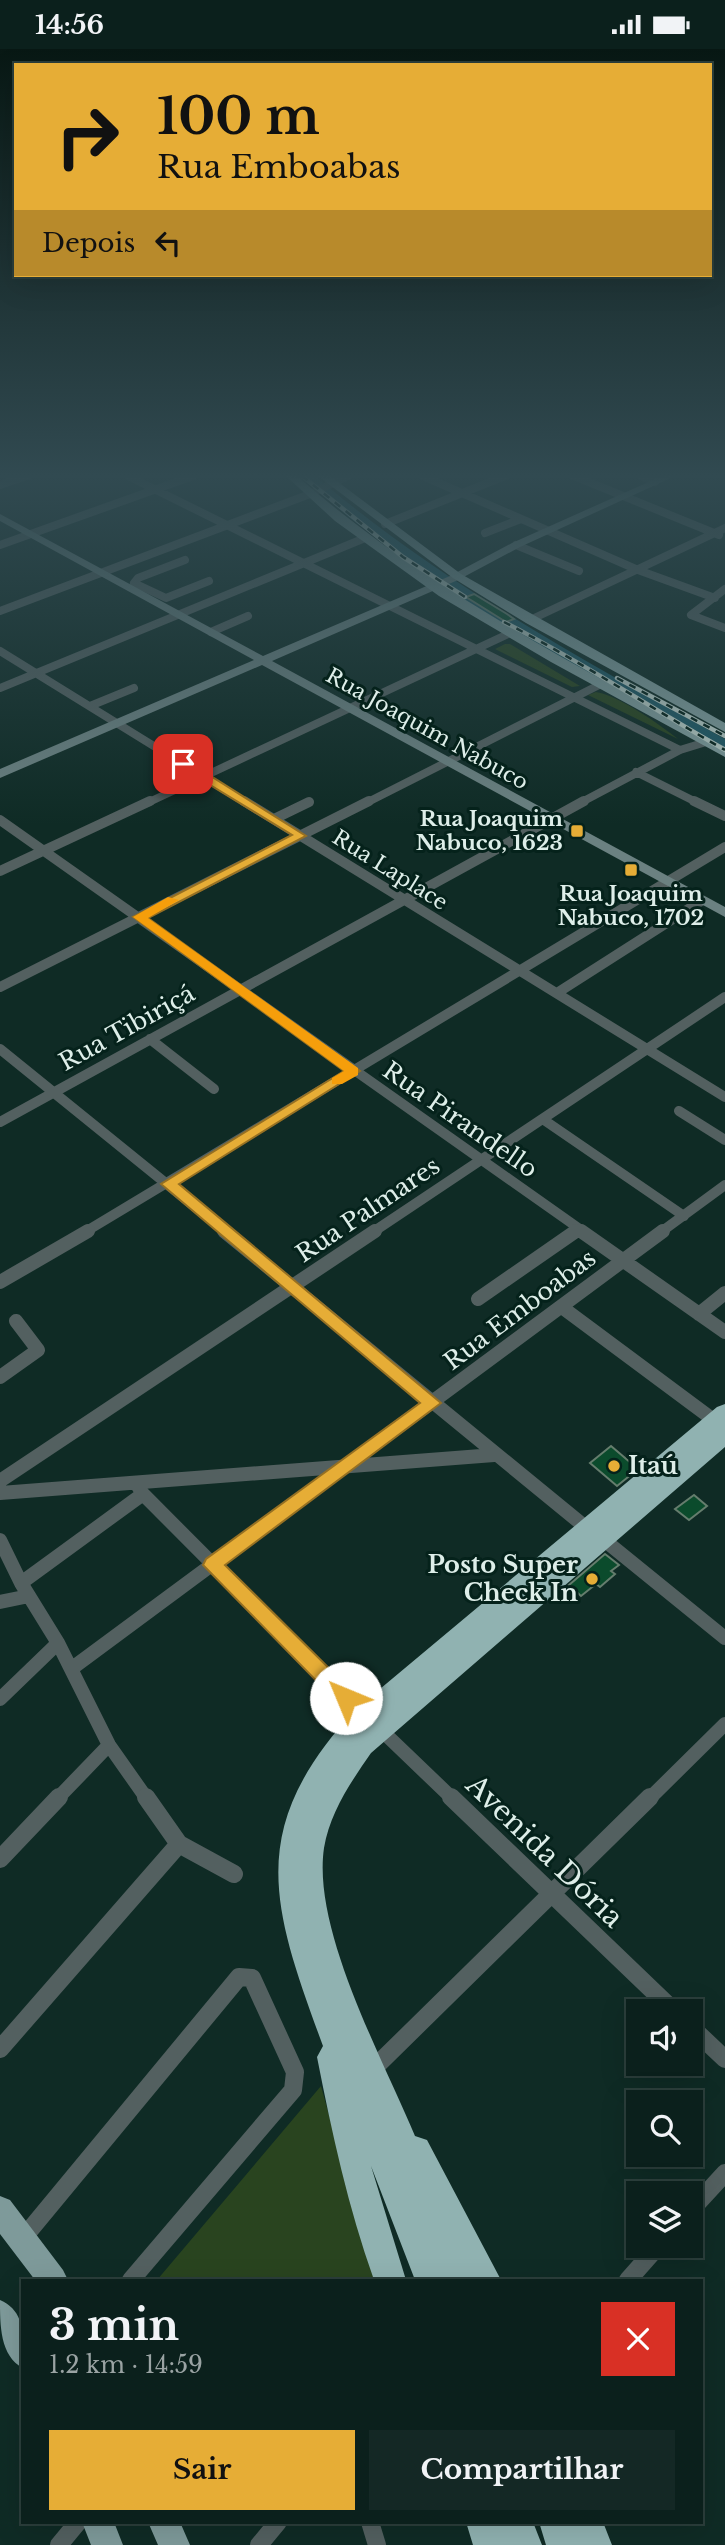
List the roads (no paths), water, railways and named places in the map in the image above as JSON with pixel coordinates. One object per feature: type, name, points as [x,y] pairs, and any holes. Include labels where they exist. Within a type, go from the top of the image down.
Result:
[{"type":"highway","points":[[390,2279],[377,2247],[344,2120],[322,2007],[291,1888],[292,1845],[313,1786],[333,1751],[372,1723],[596,1534],[722,1423]]},
{"type":"highway","points":[[372,1723],[326,1801],[309,1862],[310,1884],[318,1928],[337,1985],[406,2159],[461,2279]]},
{"type":"highway","points":[[322,2007],[426,2266]]},
{"type":"highway","points":[[376,2079],[484,2279]]},
{"type":"highway","points":[[484,2524],[491,2545]]},
{"type":"highway","points":[[517,2524],[524,2545]]},
{"type":"highway","points":[[557,2524],[564,2545]]},
{"type":"highway","points":[[587,2524],[594,2545]]},
{"type":"main road","points":[[448,592],[510,633],[725,753]]},
{"type":"main road","points":[[482,592],[724,726]]},
{"type":"main road","points":[[0,2210],[52,2279]]},
{"type":"main road","points":[[0,2315],[21,2350]]},
{"type":"main road","points":[[98,2524],[107,2545]]},
{"type":"main road","points":[[165,2524],[174,2545]]},
{"type":"street","points":[[0,611],[49,592]]},
{"type":"street","name":"Rua Joaquim Nabuco","points":[[137,592],[725,913]]},
{"type":"street","points":[[153,592],[163,598],[180,592]]},
{"type":"street","points":[[182,592],[204,604]]},
{"type":"street","points":[[0,688],[232,592]]},
{"type":"street","points":[[365,592],[680,750]]},
{"type":"street","points":[[0,773],[417,592]]},
{"type":"street","points":[[530,620],[589,592]]},
{"type":"street","points":[[701,592],[715,598]]},
{"type":"street","points":[[721,592],[691,614],[697,619],[725,628]]},
{"type":"street","points":[[211,632],[248,616]]},
{"type":"street","points":[[0,871],[510,633]]},
{"type":"street","name":"Rua Laplace","points":[[0,651],[725,1097]]},
{"type":"street","points":[[0,987],[603,683]]},
{"type":"street","points":[[90,706],[134,688]]},
{"type":"street","name":"Rua Tibiriçá","points":[[0,1122],[636,772],[701,739]]},
{"type":"street","points":[[636,772],[725,816]]},
{"type":"street","points":[[274,820],[309,802]]},
{"type":"street","name":"Rua Pirandello","points":[[0,820],[725,1332]]},
{"type":"street","points":[[0,1282],[169,1184],[725,847]]},
{"type":"street","points":[[557,993],[701,901]]},
{"type":"street","name":"Rua Palmares","points":[[0,1481],[725,997]]},
{"type":"street","points":[[150,1039],[214,1089]]},
{"type":"street","points":[[0,1049],[169,1184],[291,1289],[494,1455],[725,1638]]},
{"type":"street","points":[[679,1111],[725,1140]]},
{"type":"street","points":[[544,1120],[684,1216]]},
{"type":"street","name":"Rua Emboabas","points":[[71,1668],[348,1467],[725,1185]]},
{"type":"street","points":[[478,1299],[578,1229]]},
{"type":"street","points":[[699,1314],[725,1293]]},
{"type":"street","points":[[563,1308],[722,1423]]},
{"type":"street","points":[[0,1377],[38,1350],[16,1321]]},
{"type":"street","points":[[0,1493],[139,1488],[494,1455]]},
{"type":"street","points":[[0,1602],[25,1589],[139,1488]]},
{"type":"street","name":"Avenida Dória","points":[[139,1488],[212,1565],[372,1723],[661,1999]]},
{"type":"street","points":[[0,1540],[25,1589],[58,1643],[108,1745],[179,1844],[234,1874]]},
{"type":"street","points":[[0,1699],[58,1643]]},
{"type":"street","points":[[376,2079],[553,1895],[725,1724]]},
{"type":"street","points":[[0,1859],[108,1745]]},
{"type":"street","points":[[0,2049],[179,1844]]},
{"type":"street","points":[[23,2237],[239,1977],[243,1975],[252,1978],[295,2072],[293,2090],[132,2279]]},
{"type":"street","points":[[703,2038],[725,2059]]},
{"type":"street","points":[[703,2197],[725,2173]]},
{"type":"street","points":[[629,2279],[647,2258]]},
{"type":"street","points":[[59,2545],[76,2524]]},
{"type":"street","points":[[259,2545],[276,2524]]},
{"type":"street","points":[[371,2524],[377,2545]]},
{"type":"waterway","points":[[461,592],[562,654],[725,745]]},
{"type":"railway","points":[[458,592],[465,597]]},
{"type":"railway","points":[[504,622],[725,750]]},
{"type":"railway","points":[[617,678],[725,736]]},
{"type":"place","name":"Rua Joaquim Nabuco, 1623","points":[[577,831]]},
{"type":"place","name":"Rua Joaquim Nabuco, 1702","points":[[631,870]]},
{"type":"place","name":"Itaú","points":[[614,1466]]},
{"type":"place","name":"Posto Super Check In","points":[[592,1579]]}]
